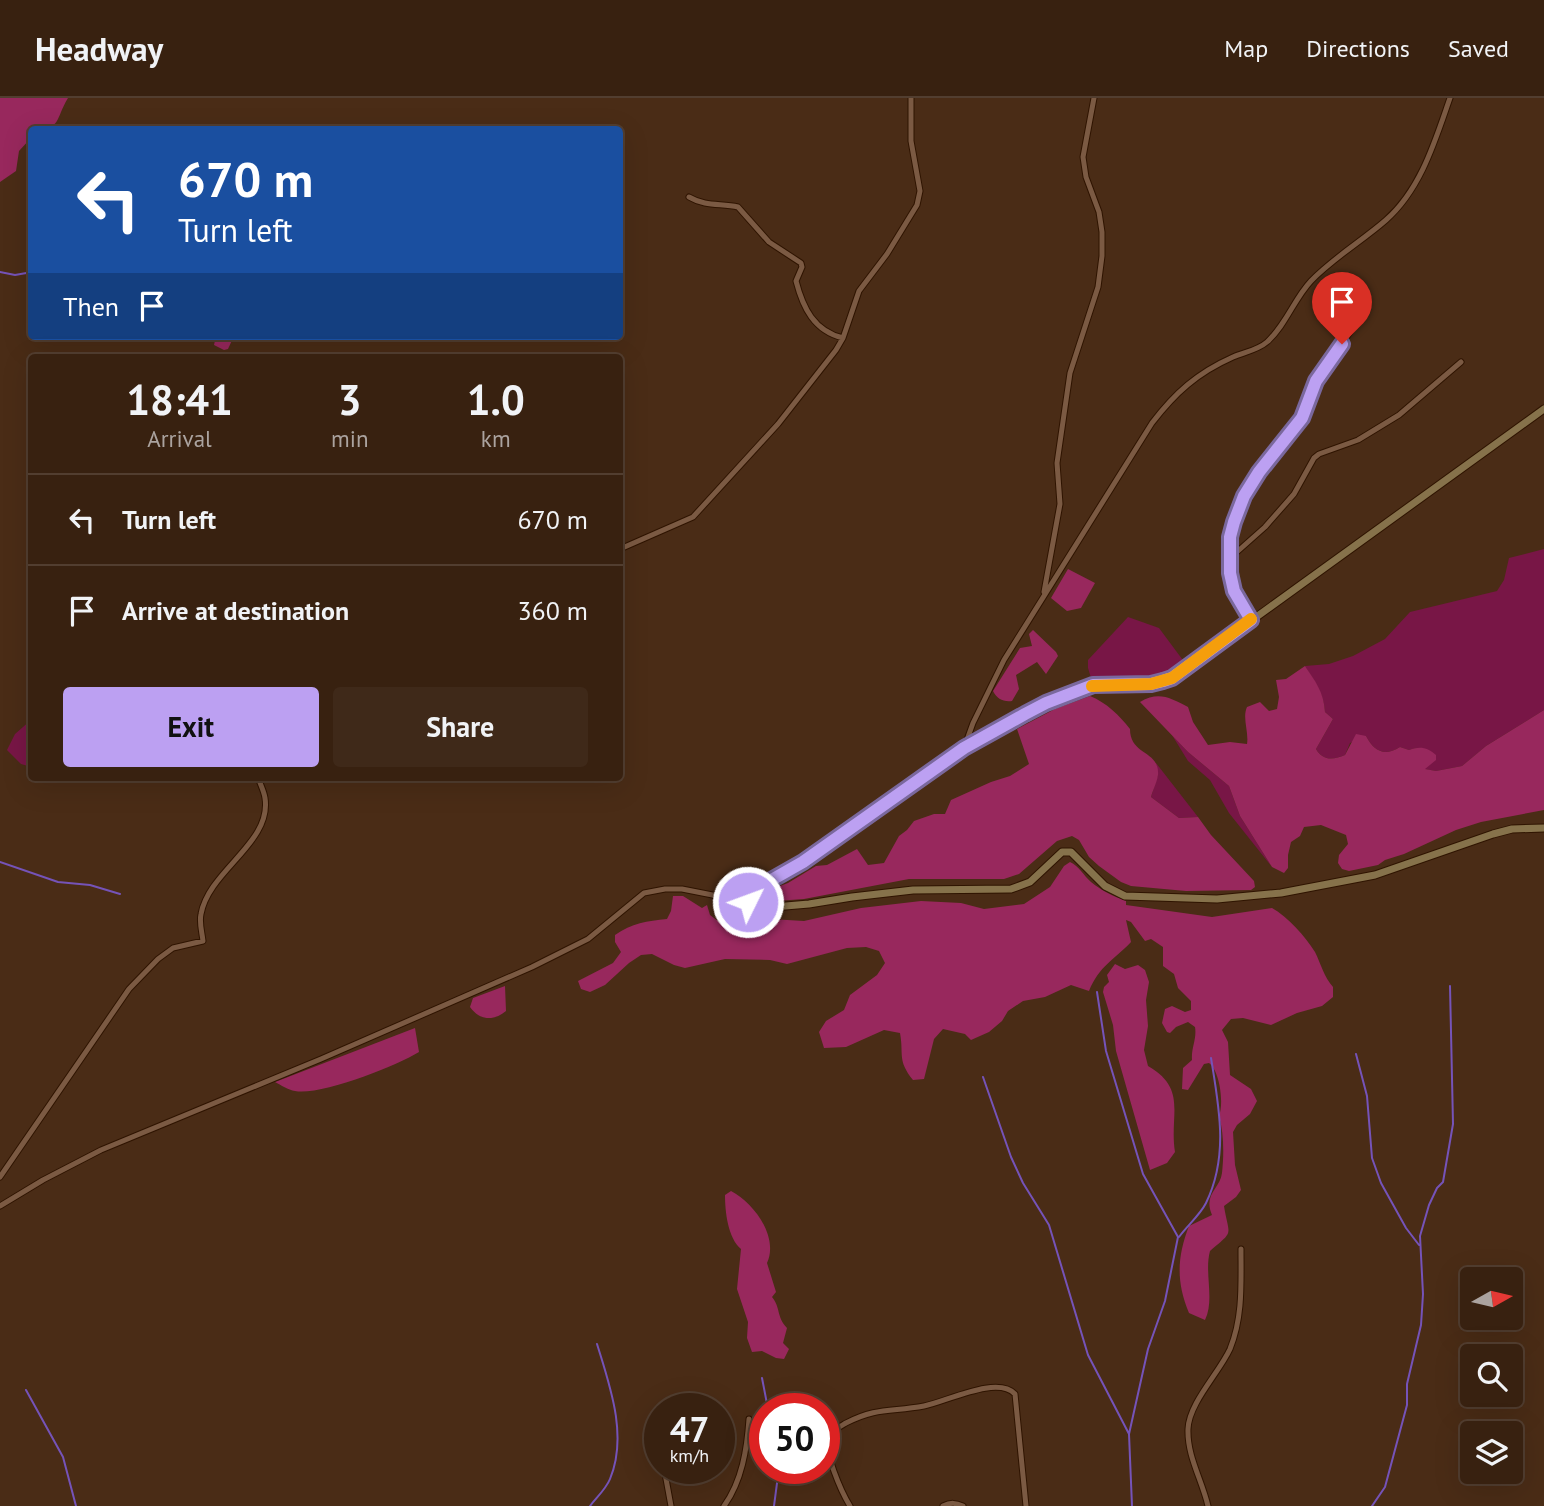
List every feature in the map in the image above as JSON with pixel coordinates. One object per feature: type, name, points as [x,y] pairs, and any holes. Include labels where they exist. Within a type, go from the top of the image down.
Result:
[{"type":"main road","points":[[1544,409],[1172,678],[1151,684],[1093,685],[1046,703],[964,748],[803,862],[754,890],[748,897],[748,902],[761,908],[913,890],[1011,889],[1030,882],[1062,852],[1067,851],[1105,886],[1125,896],[1217,900],[1258,896],[1375,875],[1493,834],[1512,829],[1544,828]]},
{"type":"street","points":[[623,548],[693,517],[778,425],[821,372],[843,338],[859,291],[887,254],[917,205],[920,191],[911,141],[911,98]]},
{"type":"street","points":[[1044,595],[1060,504],[1056,463],[1070,373],[1098,287],[1102,256],[1099,212],[1096,197],[1086,177],[1083,157],[1094,98]]},
{"type":"street","points":[[964,748],[973,723],[1004,660],[1132,452],[1172,397],[1187,383],[1233,357],[1266,343],[1313,278],[1387,219],[1405,200],[1432,150],[1450,98]]},
{"type":"street","points":[[689,197],[711,206],[738,207],[769,242],[801,262],[803,267],[796,281],[805,309],[821,328],[843,338]]},
{"type":"street","points":[[1251,620],[1234,591],[1228,559],[1230,537],[1244,496],[1259,472],[1302,418],[1316,381],[1357,322]]},
{"type":"street","points":[[1228,559],[1265,527],[1294,494],[1314,458],[1358,440],[1399,415],[1461,362]]},
{"type":"street","points":[[0,1177],[129,989],[158,958],[173,948],[203,941],[200,920],[206,896],[256,834],[264,817],[265,799],[259,781]]},
{"type":"street","points":[[0,1206],[101,1150],[321,1059],[532,967],[588,939],[644,893],[682,889],[748,902]]},
{"type":"street","points":[[1208,1506],[1191,1459],[1188,1425],[1203,1392],[1224,1362],[1237,1328],[1241,1309],[1241,1249]]},
{"type":"street","points":[[850,1506],[839,1487],[828,1444],[830,1434],[873,1411],[945,1401],[976,1389],[1002,1388],[1015,1394],[1026,1506]]},
{"type":"street","points":[[724,1506],[743,1462],[748,1419]]},
{"type":"street","points":[[667,1484],[671,1506]]},
{"type":"street","points":[[943,1506],[957,1503],[964,1506]]},
{"type":"shaded area","points":[[0,98],[68,98],[53,125],[28,126],[28,141],[19,151],[16,171],[0,182]]},
{"type":"shaded area","points":[[215,340],[232,340],[228,349],[214,345]]},
{"type":"shaded area","points":[[1544,549],[1544,710],[1486,746],[1462,766],[1436,771],[1424,769],[1428,764],[1416,748],[1409,750],[1400,747],[1384,752],[1376,749],[1366,736],[1350,743],[1345,755],[1341,757],[1329,758],[1319,753],[1316,749],[1333,719],[1325,712],[1321,693],[1305,666],[1329,664],[1353,656],[1385,639],[1410,612],[1497,591],[1504,580],[1509,558]]},
{"type":"shaded area","points":[[1068,569],[1095,583],[1081,608],[1067,611],[1051,598]]},
{"type":"shaded area","points":[[1128,617],[1159,628],[1185,663],[1157,680],[1134,683],[1092,681],[1088,660]]},
{"type":"shaded area","points":[[1033,630],[1058,656],[1046,674],[1037,662],[1016,675],[1019,689],[1012,701],[1001,699],[993,691],[1020,648],[1032,646],[1029,634]]},
{"type":"shaded area","points":[[1305,666],[1321,693],[1325,712],[1333,719],[1316,749],[1322,756],[1329,758],[1345,755],[1356,734],[1366,736],[1376,749],[1384,752],[1400,747],[1430,750],[1436,755],[1436,760],[1425,769],[1436,771],[1462,766],[1486,746],[1544,710],[1544,810],[1481,822],[1456,830],[1378,865],[1349,871],[1342,869],[1338,863],[1339,855],[1348,844],[1346,835],[1321,825],[1304,827],[1300,836],[1291,842],[1288,868],[1284,873],[1272,867],[1240,816],[1229,786],[1188,752],[1140,702],[1159,696],[1188,707],[1193,722],[1208,745],[1230,742],[1247,744],[1247,707],[1260,702],[1269,711],[1277,709],[1279,697],[1276,680],[1286,679]]},
{"type":"shaded area","points":[[1090,696],[1117,714],[1130,729],[1135,744],[1154,761],[1158,775],[1151,797],[1179,818],[1198,817],[1254,881],[1255,887],[1251,890],[1186,891],[1131,886],[1099,866],[1089,857],[1079,840],[1072,836],[1057,841],[1019,874],[1004,879],[909,879],[804,899],[761,902],[761,893],[788,883],[816,866],[827,865],[857,849],[868,865],[884,863],[899,836],[914,821],[934,814],[945,814],[951,800],[1010,776],[1029,764],[1017,729],[1055,709]]},
{"type":"shaded area","points":[[28,723],[28,766],[21,764],[7,750],[15,734]]},
{"type":"shaded area","points":[[1172,735],[1229,786],[1240,816],[1272,867],[1229,813],[1210,780],[1188,761]]},
{"type":"shaded area","points":[[1156,763],[1198,817],[1179,818],[1151,797],[1158,775]]},
{"type":"shaded area","points":[[1070,862],[1088,880],[1126,901],[1126,905],[1212,917],[1272,908],[1290,922],[1306,940],[1333,987],[1333,997],[1322,1006],[1297,1013],[1271,1025],[1243,1018],[1231,1019],[1222,1030],[1228,1042],[1230,1075],[1251,1089],[1257,1101],[1250,1114],[1233,1132],[1235,1165],[1241,1190],[1224,1206],[1227,1236],[1210,1251],[1209,1303],[1205,1320],[1189,1313],[1180,1280],[1180,1259],[1189,1226],[1212,1215],[1209,1202],[1221,1179],[1223,1144],[1219,1116],[1220,1088],[1216,1073],[1209,1063],[1204,1064],[1188,1090],[1182,1089],[1183,1068],[1192,1060],[1195,1027],[1188,1022],[1170,1033],[1162,1023],[1165,1009],[1172,1006],[1185,1012],[1191,1010],[1191,1001],[1178,988],[1174,974],[1163,966],[1163,947],[1151,939],[1145,941],[1131,922],[1126,920],[1131,942],[1102,969],[1089,991],[1071,985],[1045,997],[1023,1001],[1008,1011],[1002,1021],[989,1032],[971,1040],[965,1034],[943,1029],[934,1039],[924,1079],[913,1080],[905,1067],[900,1033],[884,1030],[846,1047],[824,1048],[819,1032],[826,1021],[844,1010],[850,995],[877,975],[885,963],[879,951],[866,947],[847,948],[787,964],[770,960],[725,959],[685,968],[652,954],[641,955],[605,985],[590,992],[581,989],[578,981],[613,963],[621,952],[615,942],[615,935],[640,923],[667,919],[673,896],[683,896],[702,908],[707,905],[710,915],[722,924],[730,923],[734,917],[804,921],[861,908],[921,901],[961,903],[984,909],[1024,904],[1050,887],[1064,866]]},
{"type":"shaded area","points":[[1115,964],[1125,969],[1138,965],[1145,970],[1149,982],[1146,1000],[1148,1026],[1144,1050],[1148,1066],[1160,1075],[1173,1094],[1175,1152],[1167,1163],[1150,1170],[1116,1051],[1113,1025],[1103,992],[1109,982],[1107,975]]},
{"type":"shaded area","points":[[505,986],[506,1011],[501,1014],[487,1018],[478,1015],[470,1007],[473,998]]},
{"type":"shaded area","points":[[415,1028],[419,1052],[376,1072],[339,1085],[307,1091],[292,1090],[275,1082]]},
{"type":"shaded area","points":[[731,1191],[756,1212],[767,1232],[770,1253],[767,1263],[776,1292],[772,1297],[787,1328],[783,1343],[789,1349],[784,1359],[762,1351],[752,1352],[747,1338],[748,1322],[737,1289],[741,1249],[730,1232],[726,1209],[725,1195]]},
{"type":"waterway","points":[[0,272],[15,275],[28,273]]},
{"type":"waterway","points":[[0,862],[58,882],[90,885],[120,894]]},
{"type":"waterway","points":[[1372,1506],[1385,1487],[1407,1405],[1407,1384],[1421,1325],[1423,1294],[1420,1236],[1429,1205],[1443,1182],[1453,1124],[1450,986]]},
{"type":"waterway","points":[[1097,992],[1106,1051],[1143,1174],[1178,1237],[1165,1301],[1148,1349],[1129,1434],[1132,1506]]},
{"type":"waterway","points":[[1356,1054],[1367,1096],[1372,1158],[1381,1183],[1406,1228],[1419,1245]]},
{"type":"waterway","points":[[1179,1237],[1206,1203],[1218,1167],[1220,1131],[1211,1058]]},
{"type":"waterway","points":[[983,1077],[1011,1157],[1023,1183],[1049,1225],[1088,1355],[1129,1434]]},
{"type":"waterway","points":[[590,1506],[610,1479],[617,1446],[615,1411],[597,1344]]},
{"type":"waterway","points":[[762,1378],[765,1393]]},
{"type":"waterway","points":[[26,1390],[63,1457],[76,1506]]},
{"type":"waterway","points":[[774,1506],[777,1484]]},
{"type":"slow traffic","points":[[1092,686],[1151,684],[1172,678],[1251,619]]},
{"type":"route","points":[[748,902],[748,897],[754,890],[803,862],[964,748],[1046,703],[1081,689],[1093,685],[1151,684],[1172,678],[1251,620],[1234,591],[1230,573],[1228,559],[1234,522],[1244,496],[1259,472],[1302,418],[1316,381],[1342,344]]}]
